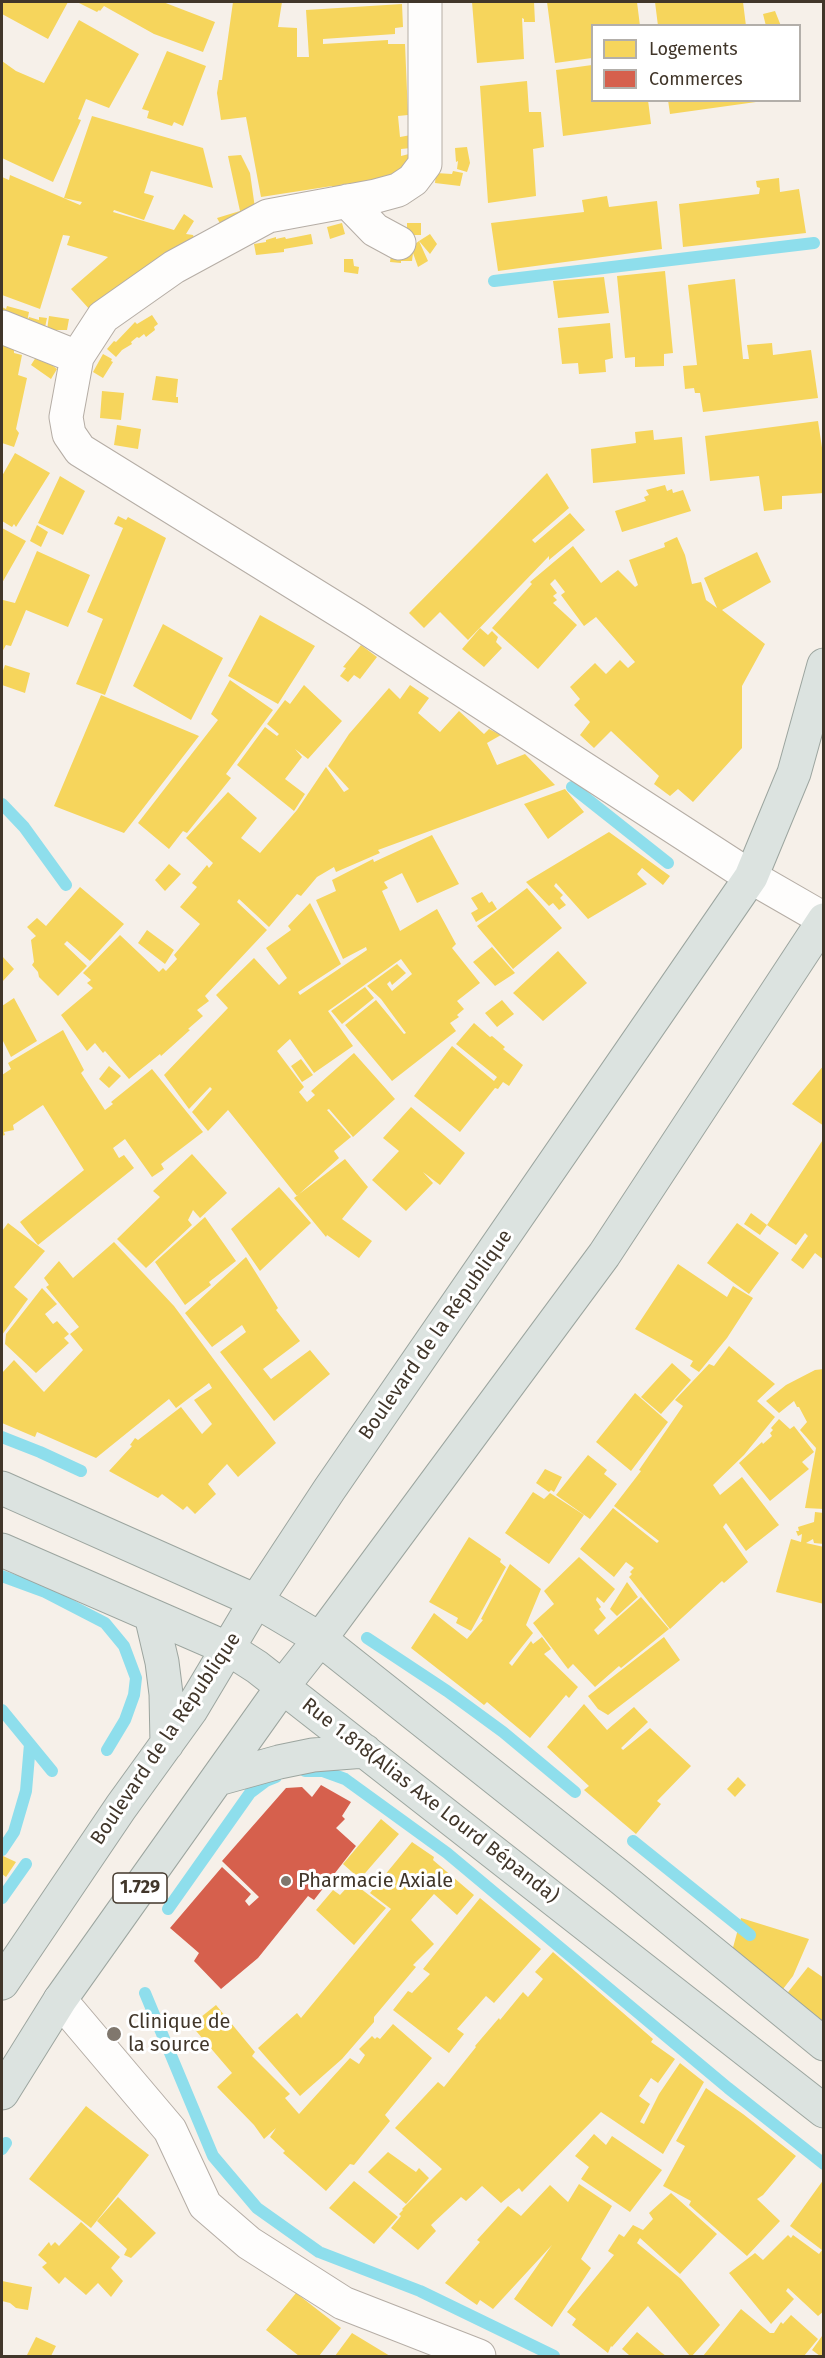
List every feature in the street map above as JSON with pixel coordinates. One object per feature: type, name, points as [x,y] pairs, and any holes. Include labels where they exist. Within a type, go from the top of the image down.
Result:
[{"type":"main road","name":"Boulevard de la République","points":[[2,1983],[121,1807],[167,1744],[229,1649],[256,1600],[329,1490],[751,877],[794,773],[824,665]]},
{"type":"main road","points":[[283,1686],[604,1256],[824,920]]},
{"type":"main road","points":[[2,1488],[256,1600],[320,1639],[621,1878],[824,2044]]},
{"type":"main road","name":"Rue 1.818(Alias Axe Lourd Bépanda)","points":[[2,1550],[229,1649],[283,1686],[824,2111]]},
{"type":"main road","points":[[151,1615],[162,1662],[166,1694],[167,1744]]},
{"type":"main road","name":"1.729","points":[[2,2093],[60,2000],[283,1686]]},
{"type":"main road","points":[[218,1779],[313,1755],[365,1751]]},
{"type":"street","points":[[425,2],[425,164],[413,180],[399,190],[268,216],[174,267],[104,317],[77,357],[66,417],[69,434],[80,450],[356,621],[751,877],[824,920]]},
{"type":"street","points":[[346,201],[375,230],[399,243]]},
{"type":"street","points":[[2,327],[77,357]]},
{"type":"street","points":[[60,2000],[170,2130],[205,2205],[249,2243],[343,2303],[479,2356]]},
{"type":"building: Logements","points":[[3,2],[68,2],[48,39],[2,14]]},
{"type":"building: Logements","points":[[77,2],[163,2],[215,22],[203,52],[154,34],[104,6],[97,12]]},
{"type":"building: Logements","points":[[233,2],[282,2],[278,27],[297,28],[297,57],[309,57],[306,10],[402,4],[403,27],[395,28],[395,34],[323,39],[323,44],[388,40],[388,44],[405,44],[408,115],[398,116],[400,137],[411,135],[411,148],[401,149],[401,156],[409,154],[410,173],[346,192],[345,184],[340,185],[341,194],[333,195],[332,186],[261,197],[246,117],[221,120],[217,93],[219,80],[222,80]]},
{"type":"building: Logements","points":[[472,2],[534,2],[535,22],[524,22],[522,18],[524,59],[477,63]]},
{"type":"building: Logements","points":[[547,2],[637,2],[640,24],[591,24],[591,58],[555,63]]},
{"type":"building: Logements","points":[[655,2],[743,2],[746,24],[658,24]]},
{"type":"building: Logements","points":[[775,11],[780,24],[766,24],[763,14]]},
{"type":"building: Logements","points":[[79,20],[139,54],[109,108],[86,99],[78,119],[81,120],[53,182],[2,158],[2,61],[16,71],[44,83]]},
{"type":"building: Logements","points":[[167,51],[206,66],[183,126],[174,122],[172,126],[147,118],[149,111],[142,109]]},
{"type":"building: Logements","points":[[591,65],[591,102],[648,102],[651,124],[563,136],[556,70]]},
{"type":"building: Logements","points":[[527,81],[529,112],[541,112],[544,147],[533,149],[536,196],[488,203],[480,86]]},
{"type":"building: Logements","points":[[668,102],[756,102],[670,114]]},
{"type":"building: Logements","points":[[92,116],[203,148],[213,188],[151,171],[144,193],[154,196],[144,220],[114,210],[113,212],[174,230],[184,214],[194,221],[186,234],[193,235],[198,248],[91,311],[71,289],[108,257],[67,245],[70,236],[63,235],[40,309],[2,295],[2,177],[9,180],[10,175],[80,205],[82,202],[64,198]]},
{"type":"building: Logements","points":[[467,147],[470,163],[467,172],[457,169],[455,148]]},
{"type":"building: Logements","points":[[241,155],[250,173],[255,208],[241,211],[244,220],[222,227],[217,218],[240,211],[228,156]]},
{"type":"building: Logements","points":[[453,171],[463,173],[460,186],[435,183],[436,173],[452,174]]},
{"type":"building: Logements","points":[[779,178],[780,192],[799,189],[806,233],[683,247],[679,204],[759,194],[760,188],[757,187],[756,181]]},
{"type":"building: Logements","points":[[607,196],[609,207],[657,201],[662,249],[498,271],[491,223],[584,212],[582,200]]},
{"type":"building: Logements","points":[[342,223],[345,234],[330,239],[327,227]]},
{"type":"building: Logements","points":[[407,223],[421,223],[421,235],[407,235]]},
{"type":"building: Logements","points":[[311,234],[313,244],[284,249],[284,252],[256,255],[254,244],[276,237],[276,239],[285,237],[286,239]]},
{"type":"building: Logements","points":[[430,234],[437,244],[430,254],[419,241]]},
{"type":"building: Logements","points":[[419,241],[428,261],[418,267],[413,253],[412,261],[390,262],[392,249],[410,248]]},
{"type":"building: Logements","points":[[344,259],[353,259],[354,266],[359,267],[358,274],[344,272]]},
{"type":"building: Logements","points":[[665,271],[673,353],[664,354],[664,366],[635,367],[635,357],[625,358],[617,276]]},
{"type":"building: Logements","points":[[604,277],[609,313],[558,318],[553,281]]},
{"type":"building: Logements","points":[[735,279],[743,359],[749,359],[747,345],[772,343],[773,355],[811,350],[818,398],[703,412],[700,393],[695,393],[694,388],[685,389],[683,366],[697,365],[688,285]]},
{"type":"building: Logements","points":[[7,306],[29,312],[27,322],[2,320],[2,307],[6,309]]},
{"type":"building: Logements","points":[[152,315],[158,324],[154,327],[155,330],[146,337],[144,334],[137,337],[116,357],[107,349],[135,322],[137,324]]},
{"type":"building: Logements","points":[[49,316],[69,319],[67,330],[47,330]]},
{"type":"building: Logements","points":[[29,317],[39,320],[39,317],[47,318],[44,332],[25,326]]},
{"type":"building: Logements","points":[[610,323],[613,358],[605,360],[606,372],[579,374],[578,363],[562,364],[558,328]]},
{"type":"building: Logements","points":[[2,342],[14,345],[14,353],[22,355],[18,375],[27,378],[16,429],[19,433],[14,447],[2,443]]},
{"type":"building: Logements","points":[[38,354],[57,369],[51,379],[31,365]]},
{"type":"building: Logements","points":[[103,354],[113,362],[103,378],[93,372]]},
{"type":"building: Logements","points":[[156,376],[178,379],[176,397],[178,397],[178,403],[152,400]]},
{"type":"building: Logements","points":[[102,391],[124,393],[121,420],[100,418]]},
{"type":"building: Logements","points":[[818,421],[824,461],[824,493],[782,496],[782,509],[764,511],[759,476],[710,481],[705,436]]},
{"type":"building: Logements","points":[[117,425],[141,429],[138,449],[114,445]]},
{"type":"building: Logements","points":[[653,430],[654,440],[682,437],[685,474],[593,483],[591,449],[636,443],[635,432]]},
{"type":"building: Logements","points":[[15,453],[50,473],[16,527],[14,524],[12,527],[2,521],[2,476]]},
{"type":"building: Logements","points":[[547,473],[569,508],[532,540],[535,543],[570,513],[585,530],[549,560],[549,556],[468,640],[440,612],[424,628],[409,613]]},
{"type":"building: Logements","points":[[60,476],[85,491],[63,535],[38,523]]},
{"type":"building: Logements","points":[[665,485],[667,491],[672,489],[673,493],[683,490],[691,511],[622,532],[615,511],[646,501],[644,497],[649,495],[646,490]]},
{"type":"building: Logements","points":[[118,516],[126,520],[128,517],[166,538],[105,695],[76,684],[103,619],[87,612],[123,528],[114,524]]},
{"type":"building: Logements","points":[[37,525],[48,532],[41,547],[30,541]]},
{"type":"building: Logements","points":[[2,528],[26,541],[2,583]]},
{"type":"building: Logements","points":[[677,537],[685,555],[692,584],[701,582],[706,600],[717,608],[704,578],[757,552],[771,582],[722,610],[765,644],[742,686],[742,748],[693,802],[678,789],[670,796],[654,784],[659,776],[611,731],[594,748],[580,735],[590,722],[574,705],[580,699],[570,687],[595,663],[606,674],[620,660],[628,668],[635,662],[596,617],[584,626],[561,595],[565,592],[555,579],[550,584],[557,593],[553,596],[557,600],[553,603],[577,625],[538,669],[492,628],[532,584],[530,582],[573,546],[601,583],[618,570],[635,587],[638,585],[629,560],[665,547],[664,543]]},
{"type":"building: Logements","points":[[37,551],[90,575],[68,627],[26,610],[11,646],[6,645],[2,652],[2,602],[3,600],[15,603]]},
{"type":"building: Logements","points":[[260,615],[315,646],[278,704],[228,676]]},
{"type":"building: Logements","points":[[163,624],[223,658],[191,720],[133,686]]},
{"type":"building: Logements","points":[[480,628],[488,635],[492,631],[498,637],[496,642],[502,648],[484,667],[462,649]]},
{"type":"building: Logements","points":[[361,645],[377,657],[360,679],[354,675],[348,682],[340,676],[346,668],[343,667]]},
{"type":"building: Logements","points":[[5,665],[30,673],[25,693],[2,685]]},
{"type":"building: Logements","points":[[230,680],[273,710],[226,774],[231,778],[187,833],[183,831],[169,849],[138,823],[218,720],[211,714]]},
{"type":"building: Logements","points":[[304,685],[342,721],[308,759],[295,749],[302,757],[285,779],[305,794],[294,811],[237,765],[265,727],[277,736],[279,734],[267,724],[285,700],[290,704]]},
{"type":"building: Logements","points":[[410,685],[429,698],[418,713],[440,732],[459,711],[484,734],[489,729],[501,735],[487,743],[497,765],[525,754],[555,785],[378,850],[380,853],[336,872],[334,867],[317,877],[301,896],[297,894],[269,927],[239,899],[237,902],[267,930],[205,996],[209,1001],[197,1010],[203,1016],[188,1029],[190,1030],[161,1056],[160,1054],[129,1079],[95,1043],[87,1051],[61,1015],[93,988],[87,983],[91,980],[83,973],[120,935],[159,972],[163,968],[166,971],[177,959],[174,955],[200,924],[180,907],[197,887],[192,883],[207,865],[209,868],[213,863],[186,838],[228,792],[257,818],[241,838],[260,853],[297,810],[326,767],[344,792],[349,789],[328,766],[349,734],[389,688],[400,699]]},
{"type":"building: Logements","points":[[101,695],[199,736],[124,833],[54,806]]},
{"type":"building: Logements","points":[[565,789],[584,812],[548,839],[524,804]]},
{"type":"building: Logements","points":[[609,832],[670,876],[663,885],[642,868],[637,874],[647,884],[588,919],[556,883],[554,886],[563,895],[560,898],[566,905],[559,910],[553,903],[549,906],[526,882]]},
{"type":"building: Logements","points":[[432,835],[459,884],[417,903],[402,873],[384,882],[388,888],[382,891],[400,931],[437,909],[456,944],[452,948],[480,983],[457,1001],[464,1009],[457,1015],[459,1017],[450,1023],[456,1031],[392,1081],[345,1025],[376,1000],[404,1034],[406,1033],[381,999],[367,986],[397,964],[406,973],[392,985],[390,981],[387,984],[392,991],[412,974],[401,959],[328,1011],[353,1046],[314,1073],[290,1039],[277,1051],[304,1087],[299,1092],[307,1102],[315,1095],[311,1091],[354,1053],[395,1099],[353,1137],[329,1109],[327,1110],[351,1137],[334,1151],[339,1158],[297,1196],[228,1110],[208,1131],[192,1112],[212,1089],[210,1087],[189,1109],[164,1075],[228,1008],[216,995],[254,958],[279,985],[287,978],[266,948],[291,930],[288,926],[310,903],[341,964],[298,992],[300,995],[367,950],[366,947],[343,959],[316,900],[336,891],[332,880],[373,859],[374,862]]},
{"type":"building: Logements","points":[[169,864],[181,874],[165,891],[155,880]]},
{"type":"building: Logements","points":[[80,887],[124,924],[90,961],[67,941],[64,944],[87,966],[58,996],[39,977],[32,965],[34,962],[31,940],[36,936],[27,927],[37,918],[46,926]]},
{"type":"building: Logements","points":[[527,888],[562,928],[513,969],[477,926]]},
{"type":"building: Logements","points":[[482,892],[489,903],[492,901],[497,909],[476,922],[471,913],[478,909],[471,898]]},
{"type":"building: Logements","points":[[147,930],[174,950],[165,964],[138,943]]},
{"type":"building: Logements","points":[[492,947],[515,973],[495,986],[473,962]]},
{"type":"building: Logements","points":[[558,951],[587,983],[543,1021],[513,993]]},
{"type":"building: Logements","points":[[2,956],[14,969],[2,982]]},
{"type":"building: Logements","points":[[365,987],[374,998],[342,1024],[331,1011]]},
{"type":"building: Logements","points":[[14,998],[37,1041],[11,1057],[2,1039],[2,1006]]},
{"type":"building: Logements","points":[[502,1000],[514,1014],[497,1027],[485,1013]]},
{"type":"building: Logements","points":[[474,1023],[505,1047],[503,1049],[523,1065],[509,1086],[503,1082],[498,1089],[495,1088],[460,1132],[414,1096],[452,1046],[494,1081],[497,1077],[456,1044]]},
{"type":"building: Logements","points":[[63,1030],[84,1070],[81,1073],[105,1110],[113,1104],[111,1102],[152,1069],[203,1132],[161,1164],[164,1169],[152,1177],[125,1139],[113,1148],[119,1158],[124,1155],[134,1168],[38,1245],[20,1222],[84,1170],[43,1105],[13,1125],[14,1130],[4,1132],[5,1135],[2,1136],[2,1075],[11,1069],[8,1063]]},
{"type":"building: Logements","points":[[301,1059],[313,1075],[302,1082],[291,1066]]},
{"type":"building: Logements","points":[[824,1065],[824,1126],[792,1104]]},
{"type":"building: Logements","points":[[109,1066],[121,1076],[109,1088],[99,1079]]},
{"type":"building: Logements","points":[[411,1107],[465,1153],[440,1185],[423,1172],[433,1183],[406,1211],[372,1180],[399,1151],[383,1138]]},
{"type":"building: Logements","points":[[824,1138],[824,1260],[815,1253],[803,1269],[791,1260],[808,1236],[805,1233],[796,1245],[767,1225]]},
{"type":"building: Logements","points":[[192,1154],[227,1193],[200,1218],[193,1210],[188,1220],[192,1225],[146,1268],[117,1239],[160,1197],[153,1191]]},
{"type":"building: Logements","points":[[345,1159],[368,1187],[342,1219],[372,1241],[359,1258],[327,1235],[326,1237],[294,1198]]},
{"type":"building: Logements","points":[[279,1187],[311,1223],[260,1271],[231,1229]]},
{"type":"building: Logements","points":[[751,1213],[767,1225],[760,1235],[744,1224]]},
{"type":"building: Logements","points":[[205,1217],[236,1261],[209,1282],[211,1285],[185,1305],[155,1262]]},
{"type":"building: Logements","points":[[8,1223],[45,1251],[14,1287],[28,1299],[2,1335],[2,1231]]},
{"type":"building: Logements","points":[[737,1223],[779,1253],[749,1294],[707,1263]]},
{"type":"building: Logements","points":[[114,1242],[174,1306],[276,1443],[238,1477],[227,1464],[208,1484],[216,1494],[195,1514],[187,1506],[183,1510],[162,1494],[158,1498],[109,1471],[132,1446],[130,1445],[135,1438],[138,1440],[181,1407],[202,1434],[212,1424],[194,1400],[212,1388],[209,1383],[176,1408],[169,1399],[96,1458],[37,1432],[35,1437],[2,1423],[2,1373],[14,1360],[44,1392],[83,1350],[70,1334],[79,1327],[46,1287],[49,1285],[44,1278],[59,1261],[73,1278]]},
{"type":"building: Logements","points":[[246,1257],[278,1308],[276,1310],[300,1341],[263,1369],[271,1379],[310,1350],[330,1374],[274,1421],[220,1352],[246,1332],[242,1325],[212,1347],[185,1313]]},
{"type":"building: Logements","points":[[678,1264],[727,1297],[733,1286],[753,1298],[727,1338],[699,1372],[690,1366],[693,1361],[635,1329]]},
{"type":"building: Logements","points":[[42,1288],[57,1304],[45,1314],[53,1324],[57,1321],[69,1334],[64,1338],[69,1343],[36,1373],[5,1344],[6,1334]]},
{"type":"building: Logements","points":[[729,1346],[775,1384],[757,1401],[775,1417],[744,1455],[713,1485],[720,1495],[742,1477],[779,1525],[746,1551],[726,1523],[723,1527],[748,1562],[724,1583],[722,1581],[670,1629],[629,1577],[634,1568],[626,1562],[614,1577],[580,1549],[613,1508],[657,1543],[659,1541],[614,1506],[641,1471],[639,1470],[683,1406],[675,1400],[709,1364],[714,1366]]},
{"type":"building: Logements","points":[[672,1363],[691,1380],[661,1414],[641,1397]]},
{"type":"building: Logements","points":[[824,1369],[824,1509],[805,1508],[816,1448],[800,1430],[807,1422],[794,1401],[779,1413],[766,1401],[786,1385],[815,1370]]},
{"type":"building: Logements","points":[[635,1393],[668,1422],[631,1471],[596,1442]]},
{"type":"building: Logements","points":[[779,1419],[790,1429],[794,1426],[814,1452],[802,1462],[809,1469],[770,1501],[739,1463],[772,1436],[771,1428]]},
{"type":"building: Logements","points":[[588,1455],[607,1470],[604,1474],[617,1484],[590,1519],[556,1495]]},
{"type":"building: Logements","points":[[545,1469],[562,1477],[554,1492],[551,1490],[549,1492],[536,1483]]},
{"type":"building: Logements","points":[[533,1492],[544,1499],[550,1493],[584,1515],[549,1564],[505,1533]]},
{"type":"building: Logements","points":[[815,1512],[824,1513],[824,1544],[814,1543],[813,1539],[806,1543],[824,1547],[824,1604],[776,1592],[791,1539],[801,1542],[802,1534],[798,1536],[796,1531],[799,1531],[798,1527],[814,1522]]},
{"type":"building: Logements","points":[[469,1537],[501,1559],[500,1562],[506,1567],[471,1631],[456,1623],[458,1618],[429,1602]]},
{"type":"building: Logements","points":[[579,1557],[615,1589],[604,1603],[597,1597],[596,1600],[601,1607],[599,1609],[606,1618],[594,1630],[598,1635],[641,1597],[669,1629],[595,1687],[573,1664],[568,1669],[533,1623],[554,1604],[544,1591]]},
{"type":"building: Logements","points":[[510,1564],[541,1589],[526,1625],[533,1633],[509,1663],[512,1666],[531,1641],[533,1644],[542,1637],[551,1649],[544,1654],[578,1687],[569,1698],[566,1695],[530,1738],[487,1702],[484,1705],[411,1648],[434,1613],[467,1639],[483,1620],[481,1619]]},
{"type":"building: Logements","points":[[627,1582],[638,1597],[617,1616],[610,1609]]},
{"type":"building: Logements","points":[[664,1637],[680,1660],[608,1715],[598,1709],[588,1696]]},
{"type":"building: Logements","points":[[584,1704],[607,1730],[634,1707],[648,1722],[621,1748],[623,1750],[650,1728],[691,1766],[657,1801],[661,1804],[636,1834],[584,1790],[589,1786],[547,1747]]},
{"type":"building: Logements","points":[[738,1777],[746,1785],[735,1797],[727,1789]]},
{"type":"building: Logements","points":[[381,1819],[399,1834],[360,1879],[343,1864]]},
{"type":"building: Logements","points":[[412,1842],[434,1857],[433,1860],[474,1895],[457,1915],[434,1894],[411,1920],[434,1944],[413,1965],[416,1967],[342,2059],[300,2096],[258,2048],[297,2013],[301,2018],[391,1909],[370,1893]]},
{"type":"building: Logements","points":[[3,1856],[16,1862],[6,1877],[2,1874]]},
{"type":"building: Logements","points":[[352,1882],[386,1908],[354,1945],[316,1910],[333,1890],[340,1895]]},
{"type":"building: Logements","points":[[480,1898],[541,1949],[494,2003],[486,1996],[457,2029],[464,2034],[449,2053],[393,2010],[408,1991],[412,1993],[430,1974],[423,1969]]},
{"type":"building: Logements","points":[[741,1918],[809,1939],[793,1976],[780,1993],[731,1955]]},
{"type":"building: Logements","points":[[553,1952],[653,2039],[651,2042],[675,2059],[658,2083],[651,2078],[639,2096],[650,2104],[640,2122],[644,2124],[659,2094],[680,2063],[704,2082],[663,2154],[601,2112],[522,2192],[519,2188],[501,2203],[482,2186],[466,2201],[461,2197],[431,2225],[436,2231],[418,2250],[391,2228],[401,2216],[399,2214],[402,2209],[442,2169],[395,2128],[438,2082],[444,2087],[475,2046],[523,1992],[528,1997],[543,1979],[535,1972]]},
{"type":"building: Logements","points":[[808,1967],[824,1978],[824,2036],[781,2001]]},
{"type":"building: Logements","points":[[216,2005],[255,2052],[252,2056],[290,2094],[285,2098],[299,2114],[350,2058],[359,2064],[365,2055],[359,2049],[372,2036],[380,2039],[393,2024],[432,2058],[385,2115],[390,2121],[354,2165],[350,2164],[326,2191],[283,2153],[285,2151],[270,2137],[276,2128],[264,2139],[254,2125],[217,2087],[232,2073],[191,2025]]},
{"type":"building: Logements","points":[[706,2088],[796,2156],[757,2199],[780,2221],[747,2256],[689,2205],[691,2201],[663,2186],[685,2146],[676,2141]]},
{"type":"building: Logements","points":[[86,2106],[149,2155],[91,2228],[29,2179]]},
{"type":"building: Logements","points":[[594,2134],[606,2145],[612,2136],[662,2170],[630,2212],[581,2179],[589,2167],[575,2156]]},
{"type":"building: Logements","points":[[388,2152],[416,2172],[419,2168],[429,2178],[406,2204],[368,2172]]},
{"type":"building: Logements","points":[[824,2179],[824,2311],[818,2316],[788,2288],[786,2291],[794,2299],[771,2324],[729,2273],[755,2253],[763,2260],[788,2235],[791,2238],[793,2235],[819,2254],[822,2250],[790,2226]]},
{"type":"building: Logements","points":[[354,2181],[398,2217],[374,2244],[329,2208]]},
{"type":"building: Logements","points":[[579,2184],[612,2206],[581,2259],[591,2268],[552,2327],[514,2299],[552,2245],[493,2309],[480,2300],[477,2305],[445,2283],[480,2242],[477,2240],[508,2206],[521,2216],[550,2185],[568,2202]]},
{"type":"building: Logements","points":[[671,2193],[717,2234],[680,2274],[640,2238],[637,2243],[681,2279],[720,2325],[690,2356],[648,2306],[611,2346],[608,2353],[572,2325],[576,2319],[567,2312],[614,2255],[608,2251],[619,2234],[624,2237],[633,2225],[643,2230],[653,2219],[649,2213]]},
{"type":"building: Logements","points":[[118,2197],[156,2233],[131,2258],[124,2255],[127,2249],[97,2221]]},
{"type":"building: Logements","points":[[81,2222],[120,2257],[111,2268],[123,2281],[111,2297],[98,2283],[86,2295],[65,2277],[59,2284],[42,2267],[47,2263],[38,2255],[49,2242],[51,2246],[55,2242],[59,2246]]},
{"type":"building: Logements","points":[[2,2281],[32,2287],[28,2310],[16,2308],[2,2301]]},
{"type":"building: Logements","points":[[296,2293],[341,2328],[319,2356],[299,2356],[266,2330]]},
{"type":"building: Logements","points":[[741,2309],[770,2333],[774,2333],[781,2322],[783,2324],[791,2315],[818,2339],[804,2356],[703,2356]]},
{"type":"building: Logements","points":[[637,2332],[666,2356],[628,2356],[622,2349]]},
{"type":"building: Logements","points":[[352,2333],[390,2356],[335,2356]]},
{"type":"building: Logements","points":[[822,2336],[824,2356],[820,2356],[812,2350]]},
{"type":"building: Logements","points":[[36,2337],[56,2346],[51,2356],[27,2355]]},
{"type":"building: Commerces","name":"Pharmacie Axiale","points":[[321,1785],[351,1802],[342,1816],[345,1819],[336,1828],[356,1846],[314,1900],[308,1896],[258,1958],[221,1989],[194,1961],[199,1953],[170,1928],[222,1867],[251,1894],[245,1901],[249,1906],[259,1897],[222,1861],[286,1788],[302,1787],[312,1797]]},
{"type":"waterway","points":[[494,281],[814,243]]},
{"type":"waterway","points":[[572,787],[668,863]]},
{"type":"waterway","points":[[2,804],[24,827],[66,885]]},
{"type":"waterway","points":[[2,1437],[81,1471]]},
{"type":"waterway","points":[[2,1576],[45,1592],[105,1623],[124,1646],[136,1678],[134,1695],[125,1720],[107,1750]]},
{"type":"waterway","points":[[367,1638],[447,1691],[503,1732],[575,1792]]},
{"type":"waterway","points":[[2,1710],[52,1771]]},
{"type":"waterway","points":[[2,1850],[14,1832],[26,1791],[30,1744]]},
{"type":"waterway","points":[[305,1771],[323,1771],[345,1779],[447,1853],[728,2088],[824,2164]]},
{"type":"waterway","points":[[168,1909],[250,1793],[266,1781],[276,1777]]},
{"type":"waterway","points":[[633,1841],[750,1935]]},
{"type":"waterway","points":[[2,1898],[26,1864]]},
{"type":"waterway","points":[[145,1993],[213,2156],[257,2208],[319,2252],[420,2291],[554,2356]]},
{"type":"waterway","points":[[2,2149],[6,2143]]},
{"type":"place","name":"Pharmacie Axiale","points":[[286,1881]]},
{"type":"place","name":"Clinique de la source","points":[[114,2034]]}]
